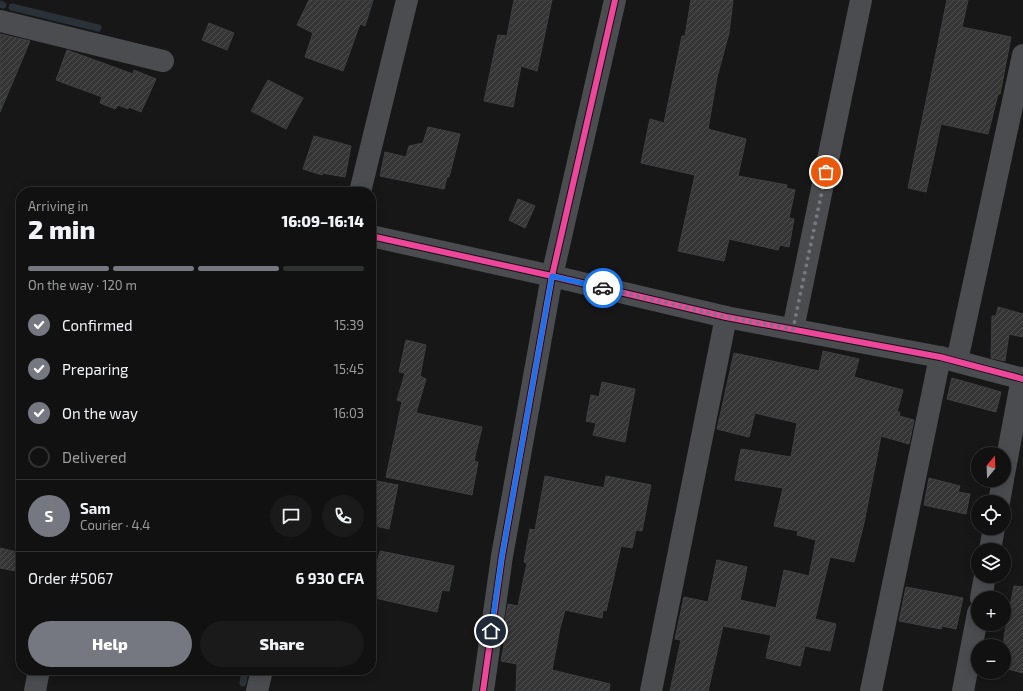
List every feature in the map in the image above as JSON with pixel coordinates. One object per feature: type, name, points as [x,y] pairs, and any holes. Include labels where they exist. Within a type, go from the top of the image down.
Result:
[{"type":"street","points":[[361,187],[407,0]]},
{"type":"street","points":[[483,691],[502,556],[552,276],[615,0]]},
{"type":"street","points":[[793,329],[861,0]]},
{"type":"street","points":[[0,21],[163,60]]},
{"type":"street","points":[[871,691],[948,359],[1023,55]]},
{"type":"street","points":[[376,237],[552,276],[726,317],[948,359],[1022,378],[1009,447]]},
{"type":"street","points":[[651,691],[726,317]]},
{"type":"street","points":[[964,691],[975,631]]},
{"type":"street","points":[[35,691],[38,675]]},
{"type":"street","points":[[258,691],[261,675]]},
{"type":"building","points":[[309,0],[373,0],[365,26],[360,24],[343,71],[305,57],[313,33],[297,25]]},
{"type":"building","points":[[514,0],[552,0],[537,71],[521,66],[513,107],[484,101],[498,35],[507,36]]},
{"type":"building","points":[[691,0],[733,0],[729,33],[717,77],[708,129],[746,139],[738,176],[787,185],[786,188],[795,190],[789,218],[794,219],[789,247],[780,245],[778,250],[729,239],[724,261],[678,251],[695,175],[641,163],[650,119],[664,123],[682,36],[685,36]]},
{"type":"building","points":[[947,0],[968,0],[962,27],[1011,37],[1000,94],[998,94],[988,134],[941,124],[926,192],[908,188]]},
{"type":"building","points":[[209,23],[234,33],[227,50],[202,40]]},
{"type":"building","points":[[0,34],[30,41],[0,112]]},
{"type":"building","points":[[67,50],[133,74],[134,70],[156,79],[141,112],[129,107],[128,109],[118,105],[115,109],[100,103],[102,97],[56,80]]},
{"type":"building","points":[[268,80],[303,98],[286,129],[251,111]]},
{"type":"building","points":[[428,127],[460,134],[449,177],[447,177],[444,189],[380,176],[385,152],[406,157],[409,146],[423,143]]},
{"type":"building","points":[[314,136],[351,146],[345,177],[322,173],[322,175],[303,169]]},
{"type":"building","points":[[518,199],[535,206],[525,228],[509,220]]},
{"type":"building","points":[[998,307],[1023,314],[1023,337],[1009,334],[1005,361],[991,358],[992,316],[996,316]]},
{"type":"building","points":[[406,340],[426,345],[420,376],[426,379],[416,413],[482,427],[474,461],[478,462],[472,495],[386,477],[402,402],[397,400],[405,373],[399,372]]},
{"type":"building","points":[[823,351],[859,359],[854,377],[903,390],[897,412],[900,412],[899,416],[914,420],[909,444],[881,436],[864,523],[854,562],[830,557],[815,619],[836,624],[830,651],[805,646],[800,666],[766,658],[771,635],[723,626],[708,691],[670,691],[681,640],[675,639],[684,597],[708,602],[717,560],[747,567],[740,600],[776,608],[784,570],[809,576],[816,540],[797,535],[798,531],[774,526],[783,488],[735,480],[741,449],[791,457],[797,423],[755,413],[749,437],[717,429],[734,353],[819,371]]},
{"type":"building","points":[[952,378],[1001,392],[996,412],[947,399]]},
{"type":"building","points":[[602,382],[635,389],[625,442],[593,435],[596,423],[586,421],[591,395],[599,397]]},
{"type":"building","points":[[545,476],[604,488],[606,476],[651,485],[642,531],[636,530],[632,548],[621,546],[606,611],[603,610],[602,618],[565,610],[560,628],[552,670],[610,684],[609,691],[516,691],[517,664],[501,661],[507,628],[504,628],[508,604],[518,606],[527,563],[524,562],[530,529],[535,530]]},
{"type":"building","points":[[929,478],[960,486],[958,492],[970,494],[966,514],[924,505]]},
{"type":"building","points":[[376,481],[398,485],[389,529],[376,526]]},
{"type":"building","points":[[0,548],[16,552],[16,571],[0,568]]},
{"type":"building","points":[[380,551],[454,566],[449,591],[442,590],[437,612],[376,598],[376,567]]},
{"type":"building","points":[[1014,586],[1023,587],[1023,673],[1011,670],[1011,639],[1004,639],[1005,631],[1011,631],[1011,601]]},
{"type":"building","points":[[906,587],[963,598],[956,629],[942,626],[941,629],[899,621]]},
{"type":"waterway","points":[[12,7],[98,28]]},
{"type":"waterway","points":[[243,683],[244,675]]},
{"type":"cycle path","points":[[483,691],[502,556],[552,276],[615,0]]},
{"type":"cycle path","points":[[376,237],[552,276],[726,317],[940,357],[1023,379]]},
{"type":"way so far","points":[[603,288],[726,317],[793,329],[826,172]]},
{"type":"route","points":[[491,631],[502,556],[552,276],[603,288]]}]
